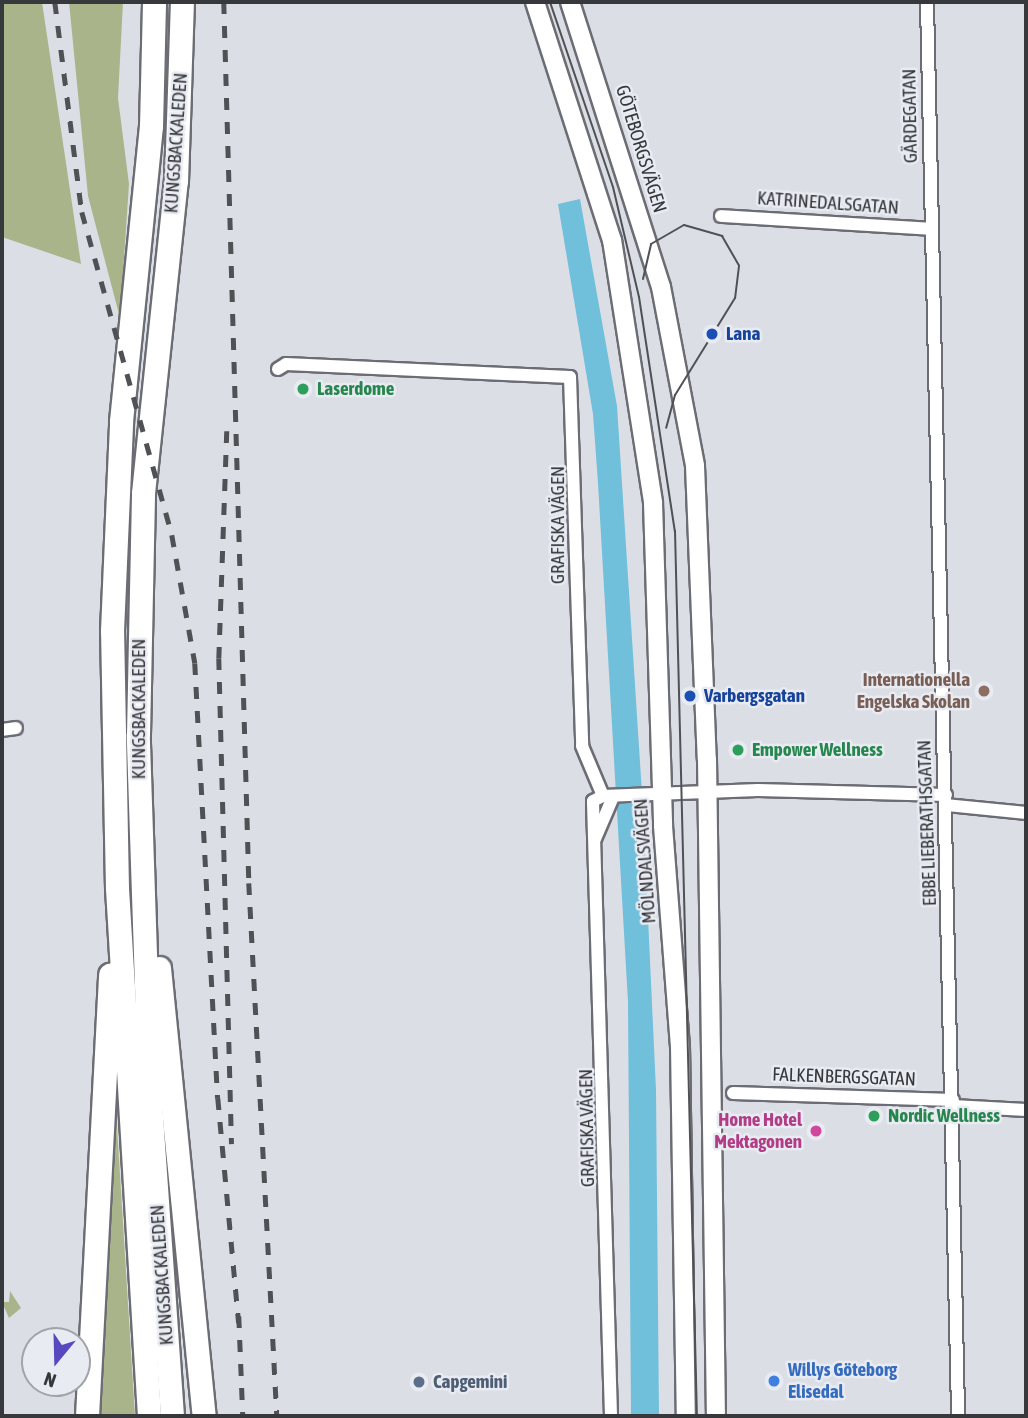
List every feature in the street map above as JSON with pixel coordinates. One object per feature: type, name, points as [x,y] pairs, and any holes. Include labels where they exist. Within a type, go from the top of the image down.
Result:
[{"type":"highway","name":"KUNGSBACKALEDEN","points":[[149,1416],[117,888],[114,545],[151,126],[154,2]]},
{"type":"highway","name":"KUNGSBACKALEDEN","points":[[173,1416],[151,1118],[142,865],[139,559],[176,181],[182,2]]},
{"type":"highway","points":[[142,865],[204,1416]]},
{"type":"highway","points":[[87,1416],[117,888]]},
{"type":"main road","name":"MÖLNDALSVÄGEN","points":[[536,2],[601,198],[624,305],[653,503],[653,794],[680,1046],[685,1416]]},
{"type":"main road","name":"GÖTEBORGSVÄGEN","points":[[570,2],[667,310],[700,519],[708,793]]},
{"type":"main road","points":[[708,793],[716,1416]]},
{"type":"street","name":"GÄRDEGATAN","points":[[927,2],[932,229]]},
{"type":"street","name":"KATRINEDALSGATAN","points":[[721,216],[932,229]]},
{"type":"street","name":"EBBE LIEBERATHSGATAN","points":[[932,229],[958,1416]]},
{"type":"street","name":"GRAFISKA VÄGEN","points":[[278,369],[286,364],[570,377],[582,746],[608,796],[595,839],[611,1416]]},
{"type":"street","points":[[2,730],[16,728]]},
{"type":"street","points":[[608,796],[708,793],[946,800],[1026,813]]},
{"type":"street","name":"FALKENBERGSGATAN","points":[[733,1093],[953,1103],[1026,1110]]},
{"type":"green space","points":[[2,2],[42,2],[81,264],[2,237]]},
{"type":"green space","points":[[69,2],[123,2],[118,98],[129,184],[120,318],[88,196]]},
{"type":"green space","points":[[114,1079],[135,1416],[96,1416]]},
{"type":"green space","points":[[10,1291],[21,1308],[9,1318],[2,1302],[9,1302]]},
{"type":"water","points":[[580,199],[617,406],[643,809],[656,1090],[659,1416],[631,1416],[628,1002],[598,483],[593,414],[558,204]]},
{"type":"tram line","points":[[550,2],[613,187],[639,297],[675,531],[697,1416]]},
{"type":"tram line","points":[[643,279],[651,244],[684,225],[722,236],[739,266],[735,298],[675,395],[666,428]]},
{"type":"railway","points":[[55,2],[82,212],[172,535],[195,663],[218,1098],[239,1323]]},
{"type":"railway","points":[[224,2],[249,883],[277,1416]]},
{"type":"railway","points":[[227,431],[219,658],[232,1144]]},
{"type":"railway","points":[[239,1316],[243,1416]]},
{"type":"place","name":"Lana","points":[[712,334]]},
{"type":"place","name":"Laserdome","points":[[303,389]]},
{"type":"place","name":"Internationella Engelska Skolan","points":[[984,691]]},
{"type":"place","name":"Varbergsgatan","points":[[690,696]]},
{"type":"place","name":"Empower Wellness","points":[[738,750]]},
{"type":"place","name":"Nordic Wellness","points":[[874,1116]]},
{"type":"place","name":"Home Hotel Mektagonen","points":[[816,1131]]},
{"type":"place","name":"Willys Göteborg Elisedal","points":[[774,1381]]},
{"type":"place","name":"Capgemini","points":[[419,1382]]}]
